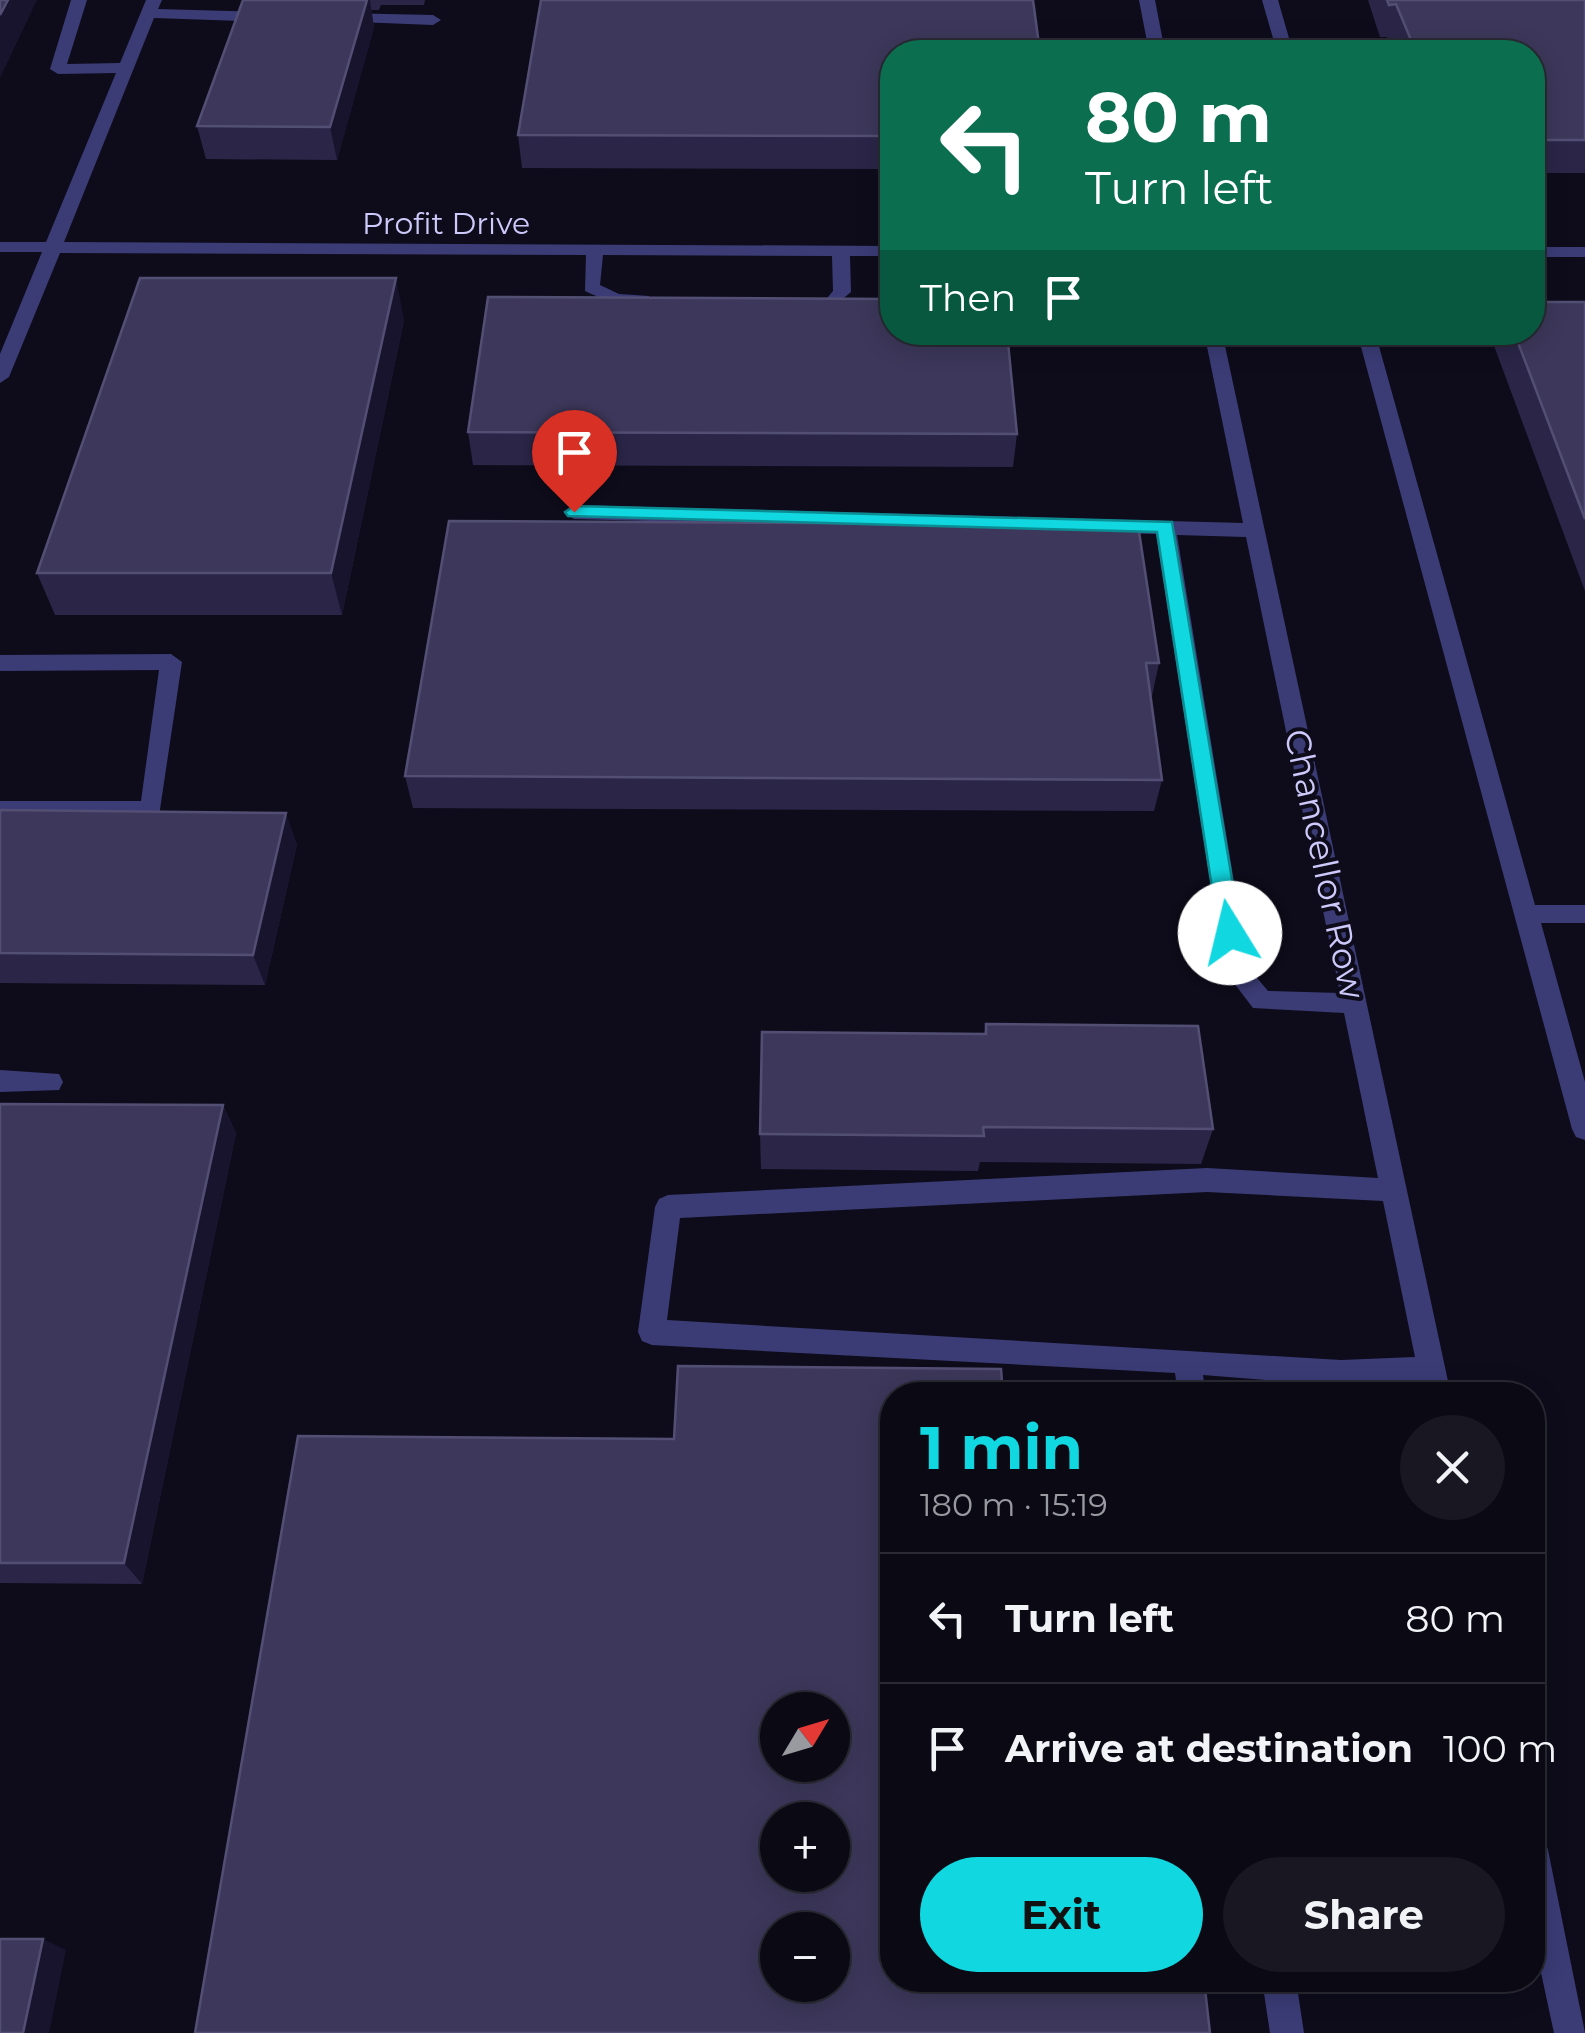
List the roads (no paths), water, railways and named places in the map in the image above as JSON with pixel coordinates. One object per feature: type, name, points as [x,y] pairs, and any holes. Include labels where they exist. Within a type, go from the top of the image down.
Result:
[{"type":"street","points":[[79,0],[58,69],[126,68]]},
{"type":"street","points":[[1148,0],[1156,40]]},
{"type":"street","points":[[1270,0],[1282,40]]},
{"type":"street","points":[[0,377],[151,6],[284,17]]},
{"type":"street","points":[[319,18],[433,20]]},
{"type":"street","name":"Profit Drive","points":[[0,248],[880,251]]},
{"type":"street","points":[[595,251],[591,287],[616,299],[665,300]]},
{"type":"street","points":[[833,302],[842,292],[842,251]]},
{"type":"street","points":[[1545,252],[1585,252]]},
{"type":"street","name":"Chancellor Row","points":[[1216,345],[1434,1382]]},
{"type":"street","points":[[1370,345],[1585,1129]]},
{"type":"street","points":[[574,512],[1255,530]]},
{"type":"street","points":[[1165,526],[1236,970],[1262,1002],[1354,1002]]},
{"type":"street","points":[[0,663],[171,662],[150,810],[0,810]]},
{"type":"street","points":[[1526,914],[1585,914]]},
{"type":"street","points":[[0,1081],[50,1082]]},
{"type":"street","points":[[1393,1190],[1206,1180],[668,1207],[652,1332],[1188,1361],[1434,1382]]},
{"type":"street","points":[[1188,1361],[1190,1382]]},
{"type":"street","points":[[1545,1911],[1571,2033]]},
{"type":"street","points":[[1282,1992],[1287,2033]]}]
